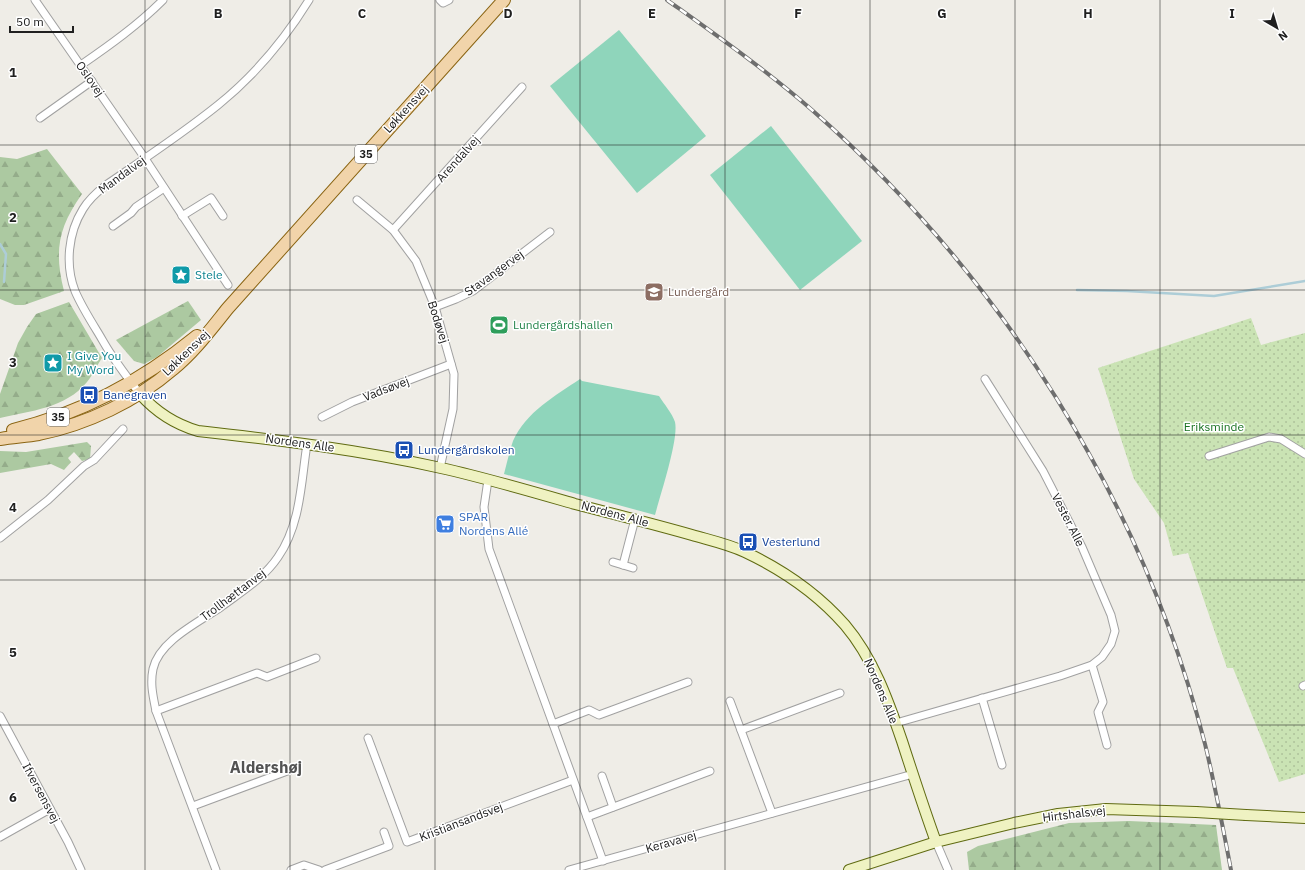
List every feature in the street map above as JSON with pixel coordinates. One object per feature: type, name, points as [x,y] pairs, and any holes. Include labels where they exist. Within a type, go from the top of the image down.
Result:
[{"type":"main road","name":"Løkkensvej","points":[[140,394],[173,369],[188,355],[228,308],[504,0]]},
{"type":"main road","name":"Løkkensvej","points":[[132,383],[182,348],[228,308]]},
{"type":"main road","name":"35","points":[[0,434],[48,421],[82,408],[132,383]]},
{"type":"main road","name":"35","points":[[0,439],[39,434],[63,427],[110,409],[140,394]]},
{"type":"street","name":"Oslovej","points":[[35,0],[92,81],[228,285]]},
{"type":"street","points":[[81,65],[127,32],[163,0]]},
{"type":"street","name":"Mandalvej","points":[[140,394],[110,354],[81,304],[73,285],[70,274],[69,257],[70,240],[75,224],[90,200],[106,185],[194,124],[241,84],[263,62],[309,0]]},
{"type":"street","points":[[440,0],[443,3],[449,0]]},
{"type":"street","points":[[40,118],[92,81]]},
{"type":"street","name":"Arendalvej","points":[[393,230],[522,87]]},
{"type":"street","points":[[113,226],[131,213],[136,207],[164,188]]},
{"type":"street","points":[[182,216],[211,198],[223,216]]},
{"type":"street","name":"Bodøvej","points":[[357,200],[393,230],[416,261],[435,307],[454,374],[453,409],[440,468]]},
{"type":"street","name":"Stavangervej","points":[[435,307],[473,291],[550,232]]},
{"type":"street","name":"Vadsøvej","points":[[322,417],[352,402],[451,364]]},
{"type":"street","name":"Vester Alle","points":[[896,723],[1092,665],[1102,657],[1111,644],[1115,631],[1111,615],[1082,547],[1043,471],[985,379]]},
{"type":"street","name":"Nordens Alle","points":[[140,394],[152,408],[186,428],[198,431],[307,444],[371,454],[440,468],[635,519],[743,551],[793,578],[817,597],[845,626],[863,649],[881,684],[896,723],[936,842]]},
{"type":"street","points":[[0,538],[48,500],[84,466],[94,460],[123,429]]},
{"type":"street","points":[[1209,456],[1269,437],[1281,439],[1305,454]]},
{"type":"street","name":"Trollhættanvej","points":[[216,870],[156,711],[151,686],[153,667],[162,650],[174,638],[221,606],[260,576],[284,548],[297,514],[307,444]]},
{"type":"street","points":[[488,480],[484,507],[489,549],[603,861]]},
{"type":"street","points":[[623,565],[635,519]]},
{"type":"street","points":[[613,562],[633,568]]},
{"type":"street","points":[[156,711],[257,674],[267,677],[316,658]]},
{"type":"street","points":[[1092,665],[1103,702],[1098,712],[1107,745]]},
{"type":"street","points":[[553,724],[589,710],[599,715],[688,682]]},
{"type":"street","points":[[741,730],[840,693]]},
{"type":"street","points":[[982,698],[1002,765]]},
{"type":"street","points":[[730,701],[772,813]]},
{"type":"street","name":"Ifversensvej","points":[[0,716],[68,842],[78,869]]},
{"type":"street","name":"Kristiansandsvej","points":[[368,738],[407,842],[573,780]]},
{"type":"street","points":[[193,806],[290,770]]},
{"type":"street","points":[[587,817],[710,771]]},
{"type":"street","name":"Keravavej","points":[[569,870],[913,774]]},
{"type":"street","points":[[602,776],[613,807]]},
{"type":"street","points":[[0,838],[50,809]]},
{"type":"street","name":"Hirtshalsvej","points":[[849,870],[936,842],[1058,814],[1106,809],[1305,818]]},
{"type":"street","points":[[325,870],[389,846],[384,832]]},
{"type":"street","points":[[936,842],[948,870]]},
{"type":"street","points":[[291,870],[304,866],[319,870]]},
{"type":"green space","points":[[619,30],[706,136],[637,193],[550,86]]},
{"type":"green space","points":[[771,126],[862,241],[800,290],[710,175]]},
{"type":"green space","points":[[47,149],[82,194],[68,218],[60,240],[59,264],[64,291],[24,305],[15,305],[0,299],[0,157],[17,159]]},
{"type":"green space","points":[[188,301],[201,320],[157,357],[144,364],[134,361],[116,340]]},
{"type":"green space","points":[[69,302],[102,358],[87,382],[69,398],[47,407],[0,418],[0,394],[18,343],[27,327],[36,314]]},
{"type":"green space","name":"Eriksminde","points":[[1251,318],[1261,345],[1305,333],[1305,774],[1279,782],[1233,668],[1227,668],[1188,553],[1173,556],[1164,523],[1134,479],[1098,368]]},
{"type":"green space","points":[[580,379],[582,381],[659,396],[672,415],[675,422],[675,430],[672,454],[655,515],[504,474],[513,441],[525,421],[551,398]]},
{"type":"green space","points":[[87,442],[91,446],[90,459],[82,461],[74,452],[68,458],[71,462],[64,470],[51,464],[0,473],[0,451],[26,452]]},
{"type":"green space","points":[[1129,821],[1216,825],[1222,870],[969,870],[967,852],[978,846],[1069,823]]},
{"type":"waterway","points":[[0,244],[6,254],[4,282]]},
{"type":"waterway","points":[[1077,290],[1214,296],[1305,281]]},
{"type":"railway","points":[[667,0],[741,53],[795,95],[881,175],[945,245],[1003,319],[1056,398],[1103,480],[1144,565],[1178,653],[1205,744],[1216,791],[1231,870]]},
{"type":"place","name":"Stele","points":[[181,275]]},
{"type":"place","name":"Lundergård","points":[[654,292]]},
{"type":"place","name":"Lundergårdshallen","points":[[499,325]]},
{"type":"place","name":"I Give You My Word","points":[[53,363]]},
{"type":"place","name":"Banegraven","points":[[89,395]]},
{"type":"place","name":"Lundergårdskolen","points":[[404,450]]},
{"type":"place","name":"SPAR Nordens Allé","points":[[445,524]]},
{"type":"place","name":"Vesterlund","points":[[748,542]]},
{"type":"district","name":"Aldershøj","points":[[266,767]]}]
